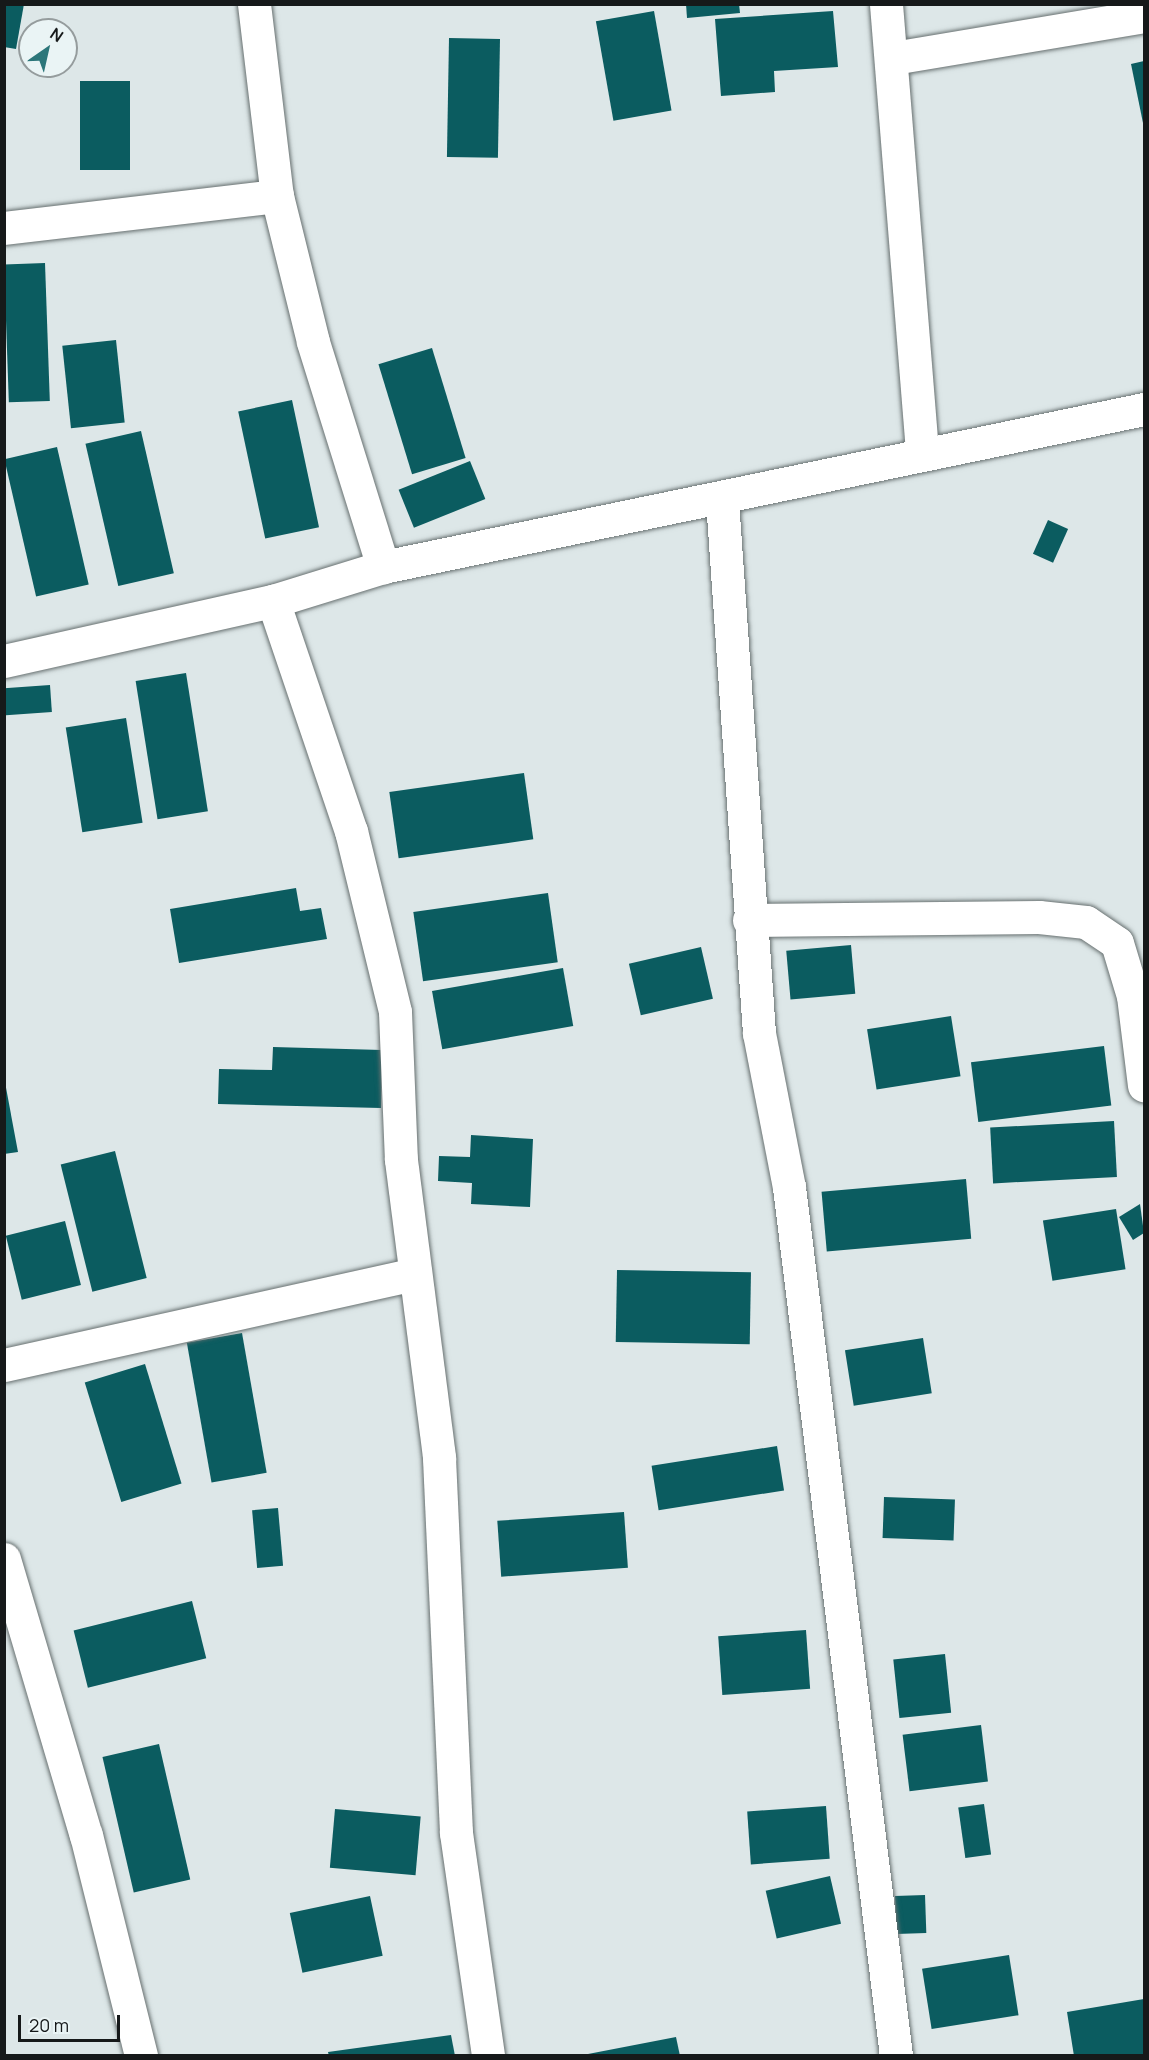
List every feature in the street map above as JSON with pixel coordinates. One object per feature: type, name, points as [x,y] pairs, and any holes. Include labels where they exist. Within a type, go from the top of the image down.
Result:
[{"type":"street","points":[[254,4],[277,196],[313,342],[383,567]]},
{"type":"street","points":[[886,4],[894,58],[922,454]]},
{"type":"street","points":[[894,58],[1144,16]]},
{"type":"street","points":[[4,228],[277,196]]},
{"type":"street","points":[[4,661],[273,601],[383,567],[722,500],[922,454],[1144,409]]},
{"type":"street","points":[[722,500],[749,920],[759,1033],[789,1186],[896,2055]]},
{"type":"street","points":[[273,601],[351,831],[394,1012],[413,1274],[439,1458],[456,1833],[488,2055]]},
{"type":"street","points":[[749,920],[1040,917],[1086,922],[1117,943],[1132,996],[1144,1085]]},
{"type":"street","points":[[4,1365],[413,1274]]},
{"type":"street","points":[[4,1559],[86,1835],[141,2055]]},
{"type":"building","points":[[4,4],[24,4],[22,18],[18,18],[16,49],[4,47]]},
{"type":"building","points":[[686,4],[739,4],[740,13],[687,18]]},
{"type":"building","points":[[654,11],[672,110],[613,121],[596,21]]},
{"type":"building","points":[[833,11],[838,67],[774,71],[775,92],[721,96],[715,19]]},
{"type":"building","points":[[449,38],[500,39],[498,158],[447,157]]},
{"type":"building","points":[[1144,61],[1144,123],[1143,123],[1131,64]]},
{"type":"building","points":[[80,81],[130,81],[130,170],[80,170]]},
{"type":"building","points":[[45,263],[50,401],[9,402],[4,264]]},
{"type":"building","points":[[116,340],[125,423],[71,428],[62,346]]},
{"type":"building","points":[[432,348],[466,458],[412,474],[378,364]]},
{"type":"building","points":[[292,400],[319,527],[265,539],[238,411]]},
{"type":"building","points":[[141,431],[174,573],[118,586],[85,444]]},
{"type":"building","points":[[57,447],[89,584],[36,597],[4,459]]},
{"type":"building","points":[[470,461],[485,499],[414,528],[399,490]]},
{"type":"building","points":[[1048,520],[1068,529],[1053,563],[1033,554]]},
{"type":"building","points":[[186,673],[208,811],[158,819],[136,681]]},
{"type":"building","points":[[50,685],[52,712],[6,715],[4,688]]},
{"type":"building","points":[[126,718],[143,823],[82,832],[66,728]]},
{"type":"building","points":[[524,773],[533,839],[399,858],[389,792]]},
{"type":"building","points":[[296,888],[300,911],[321,908],[327,939],[179,963],[170,909]]},
{"type":"building","points":[[548,893],[558,962],[423,981],[413,912]]},
{"type":"building","points":[[851,945],[855,994],[791,999],[786,951]]},
{"type":"building","points":[[701,947],[713,999],[641,1015],[629,964]]},
{"type":"building","points":[[563,968],[573,1026],[442,1049],[432,991]]},
{"type":"building","points":[[951,1016],[961,1076],[877,1090],[867,1029]]},
{"type":"building","points":[[1104,1046],[1111,1106],[978,1122],[971,1062]]},
{"type":"building","points":[[273,1047],[382,1050],[381,1108],[218,1104],[219,1069],[272,1070]]},
{"type":"building","points":[[4,1077],[18,1152],[4,1154]]},
{"type":"building","points":[[1114,1121],[1117,1177],[993,1183],[990,1127]]},
{"type":"building","points":[[471,1135],[533,1139],[530,1207],[471,1204],[472,1183],[438,1181],[439,1156],[470,1157]]},
{"type":"building","points":[[115,1151],[147,1278],[92,1292],[61,1165]]},
{"type":"building","points":[[966,1179],[971,1239],[827,1251],[822,1192]]},
{"type":"building","points":[[1140,1204],[1144,1233],[1133,1240],[1119,1217]]},
{"type":"building","points":[[1116,1209],[1126,1269],[1052,1281],[1043,1221]]},
{"type":"building","points":[[65,1221],[81,1285],[22,1300],[6,1236]]},
{"type":"building","points":[[617,1270],[751,1272],[750,1344],[616,1342]]},
{"type":"building","points":[[242,1333],[267,1473],[212,1483],[187,1343]]},
{"type":"building","points":[[923,1338],[932,1393],[854,1406],[845,1350]]},
{"type":"building","points":[[145,1364],[182,1484],[121,1502],[85,1382]]},
{"type":"building","points":[[777,1446],[784,1490],[659,1510],[652,1466]]},
{"type":"building","points":[[884,1497],[955,1499],[954,1540],[883,1538]]},
{"type":"building","points":[[278,1508],[283,1566],[257,1568],[252,1510]]},
{"type":"building","points":[[624,1512],[628,1568],[501,1577],[497,1521]]},
{"type":"building","points":[[192,1601],[206,1658],[88,1688],[74,1631]]},
{"type":"building","points":[[806,1630],[810,1689],[722,1695],[718,1636]]},
{"type":"building","points":[[945,1654],[951,1713],[899,1718],[893,1659]]},
{"type":"building","points":[[981,1725],[988,1782],[910,1791],[903,1735]]},
{"type":"building","points":[[159,1744],[190,1879],[134,1892],[102,1757]]},
{"type":"building","points":[[984,1804],[991,1855],[965,1858],[958,1808]]},
{"type":"building","points":[[826,1806],[830,1859],[751,1864],[747,1812]]},
{"type":"building","points":[[335,1809],[421,1816],[416,1875],[330,1868]]},
{"type":"building","points":[[830,1876],[841,1924],[777,1939],[766,1891]]},
{"type":"building","points":[[925,1895],[926,1933],[896,1934],[895,1896]]},
{"type":"building","points":[[370,1896],[383,1956],[302,1973],[290,1913]]},
{"type":"building","points":[[1009,1955],[1019,2015],[932,2029],[922,1969]]},
{"type":"building","points":[[1144,1999],[1144,2056],[1074,2056],[1067,2012]]},
{"type":"building","points":[[451,2035],[455,2056],[329,2056],[328,2052]]},
{"type":"building","points":[[676,2037],[680,2056],[588,2056],[588,2054]]}]
